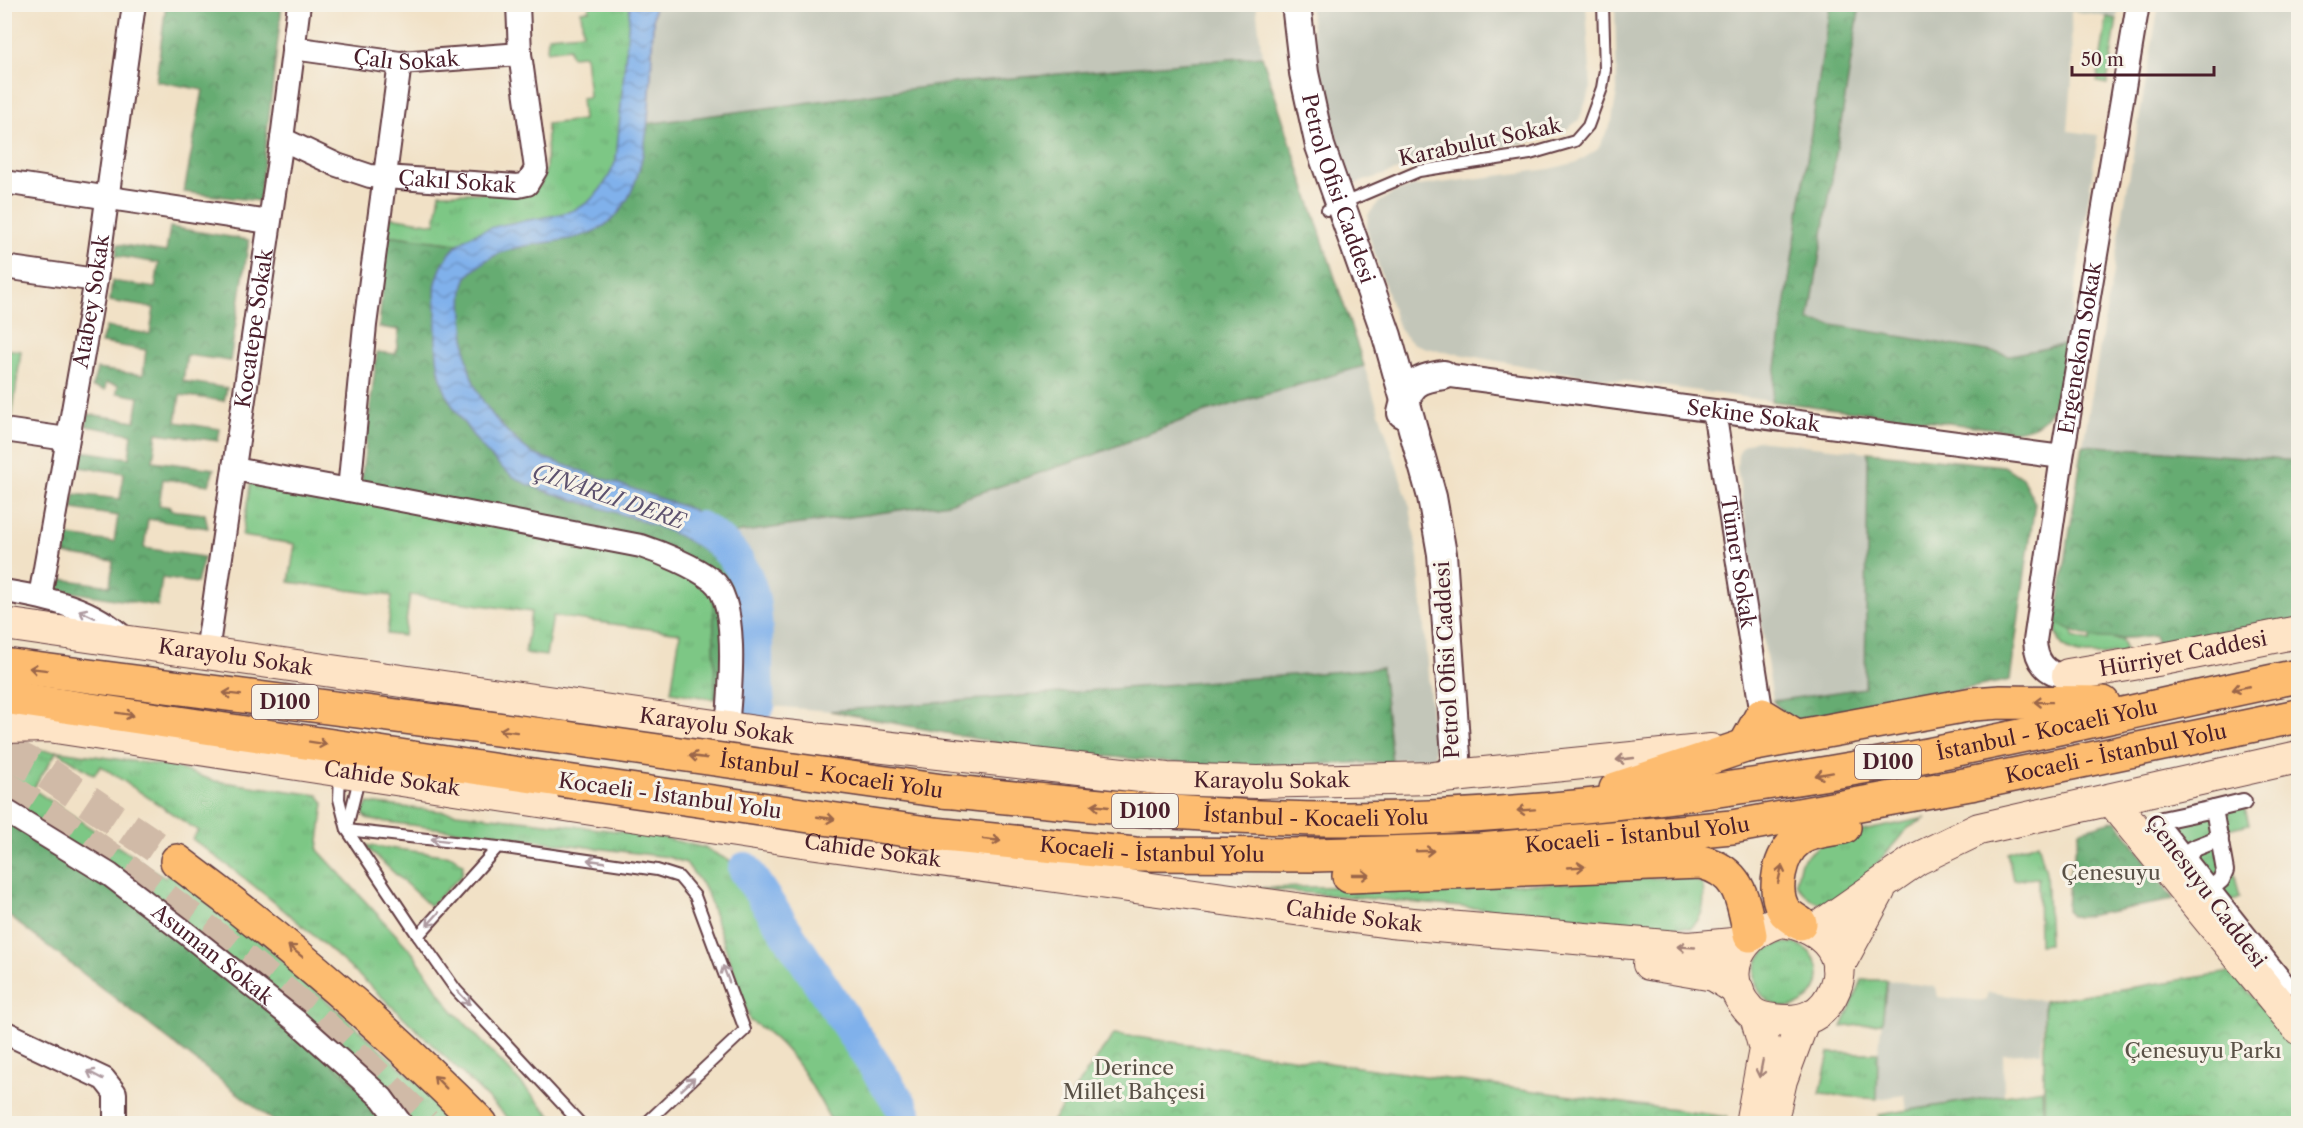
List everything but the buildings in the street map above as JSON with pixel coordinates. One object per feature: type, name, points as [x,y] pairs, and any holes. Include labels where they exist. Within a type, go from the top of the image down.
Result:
[{"type":"highway","name":"İstanbul - Kocaeli Yolu","points":[[4,665],[566,738],[944,791],[1143,810],[1347,819],[1570,807],[1759,784],[1868,766],[2298,676]]},
{"type":"highway","name":"Kocaeli - İstanbul Yolu","points":[[4,697],[934,834],[1136,854],[1315,855],[1480,850],[1732,827],[2175,743],[2298,716]]},
{"type":"highway","points":[[1570,807],[1635,781],[1745,746],[1796,736],[2001,702],[2164,704]]},
{"type":"highway","points":[[4,708],[74,706]]},
{"type":"highway","points":[[1745,746],[1762,715],[1796,736]]},
{"type":"highway","points":[[1807,926],[1786,913],[1780,902],[1778,881],[1784,860],[1799,839],[1820,832],[1989,796],[2175,743]]},
{"type":"highway","points":[[1136,854],[1315,876],[1404,875],[1701,862],[1715,865],[1734,881],[1742,895],[1747,939]]},
{"type":"highway","points":[[177,861],[299,954],[415,1058],[481,1124]]},
{"type":"main road","name":"Karayolu Sokak","points":[[4,624],[207,652],[769,742],[1167,779],[1257,782],[1445,767],[1497,772],[1745,746]]},
{"type":"main road","name":"Hürriyet Caddesi","points":[[2068,675],[2298,632]]},
{"type":"main road","name":"Cahide Sokak","points":[[4,726],[49,726],[349,779]]},
{"type":"main road","name":"Cahide Sokak","points":[[4,741],[58,742],[349,779],[771,835],[1390,922],[1689,948],[1747,939]]},
{"type":"main road","points":[[769,742],[771,835]]},
{"type":"main road","points":[[1807,926],[1884,883],[1917,859],[1979,829],[2298,757]]},
{"type":"main road","name":"Çenesuyu Caddesi","points":[[2134,795],[2209,891],[2298,1019]]},
{"type":"main road","name":"Çenesuyu Caddesi","points":[[2134,795],[2298,1028]]},
{"type":"main road","name":"Cahide Sokak","points":[[771,835],[1389,933],[1688,969],[1714,975],[1738,990]]},
{"type":"main road","points":[[1838,967],[1884,883]]},
{"type":"main road","points":[[1751,1124],[1765,1049],[1756,1016],[1742,1000],[1738,990],[1735,963],[1747,939],[1765,925],[1782,921],[1807,926],[1828,942],[1838,967],[1837,984],[1830,1000],[1819,1013],[1803,1022],[1756,1016]]},
{"type":"main road","points":[[1772,1124],[1781,1080],[1803,1022]]},
{"type":"street","name":"Atabey Sokak","points":[[40,597],[109,198],[134,4]]},
{"type":"street","name":"Kocatepe Sokak","points":[[207,652],[282,140],[299,4]]},
{"type":"street","name":"Çakıl Sokak","points":[[282,140],[354,172],[386,179],[518,186],[527,184],[536,169],[520,54],[518,4]]},
{"type":"street","name":"Petrol Ofisi Caddesi","points":[[1279,4],[1291,87],[1379,338],[1407,437],[1428,555],[1444,758],[1441,770],[1445,767]]},
{"type":"street","name":"Petrol Ofisi Caddesi","points":[[1296,4],[1304,73],[1333,207]]},
{"type":"street","name":"Ergenekon Sokak","points":[[2068,675],[2046,669],[2039,659],[2035,640],[2062,456],[2138,4]]},
{"type":"street","name":"Çalı Sokak","points":[[293,48],[400,63],[520,54]]},
{"type":"street","points":[[349,490],[365,325],[400,63]]},
{"type":"street","points":[[4,182],[269,222]]},
{"type":"street","points":[[4,267],[96,280]]},
{"type":"street","points":[[1379,338],[1395,364],[1405,400],[1407,437]]},
{"type":"street","points":[[1379,338],[1444,375]]},
{"type":"street","points":[[1395,364],[1425,374],[1444,375]]},
{"type":"street","points":[[1405,400],[1415,383],[1425,377],[1444,375]]},
{"type":"street","points":[[1407,437],[1417,399],[1423,387],[1430,379],[1444,375]]},
{"type":"street","name":"Sekine Sokak","points":[[1444,375],[2062,456]]},
{"type":"street","name":"Tümer Sokak","points":[[1714,411],[1762,715]]},
{"type":"street","points":[[4,430],[67,439]]},
{"type":"street","points":[[234,469],[641,546],[657,551],[714,580],[728,610],[732,652],[769,742]]},
{"type":"street","points":[[4,591],[40,597],[90,615],[129,643]]},
{"type":"street","points":[[2187,861],[2164,829],[2162,820],[2243,802]]},
{"type":"street","points":[[2214,809],[2225,871],[2209,891],[2288,985]]},
{"type":"street","name":"Asuman Sokak","points":[[4,810],[110,875],[186,933],[295,1020],[382,1098],[400,1124]]},
{"type":"street","points":[[2187,861],[2192,849],[2220,838]]},
{"type":"street","points":[[4,1032],[104,1079],[115,1093],[115,1124]]},
{"type":"lane","name":"Karabulut Sokak","points":[[1333,207],[1419,171],[1540,152],[1575,141],[1588,126],[1602,87],[1605,70],[1603,4]]},
{"type":"lane","points":[[349,779],[339,799],[347,830],[418,936],[456,990],[581,1124]]},
{"type":"lane","points":[[347,830],[349,779]]},
{"type":"lane","points":[[347,830],[498,847],[669,872],[680,876],[695,896],[745,1030],[645,1124]]},
{"type":"lane","points":[[418,936],[498,847]]},
{"type":"shaded area","points":[[654,5],[1256,5],[1262,56],[955,83],[646,124]]},
{"type":"shaded area","points":[[1310,5],[1586,5],[1591,88],[1579,120],[1567,129],[1527,143],[1436,158],[1342,188],[1319,102]]},
{"type":"shaded area","points":[[1615,5],[1830,5],[1771,401],[1552,371],[1426,348],[1412,343],[1399,329],[1367,230],[1368,215],[1377,204],[1391,194],[1410,187],[1550,169],[1578,162],[1598,149],[1612,121],[1617,91]]},
{"type":"shaded area","points":[[1860,5],[2119,5],[2117,19],[2071,11],[2072,78],[2068,131],[2098,135],[2067,344],[2010,355],[1809,321]]},
{"type":"shaded area","points":[[2159,5],[2298,5],[2298,461],[2083,445]]},
{"type":"shaded area","points":[[1364,366],[1410,507],[1418,557],[1435,758],[1225,767],[1035,750],[830,711],[758,705],[755,601],[747,575],[737,559],[717,539],[1091,456],[1196,415]]},
{"type":"shaded area","points":[[1756,440],[1868,452],[1865,688],[1773,701],[1737,467],[1738,455],[1743,446]]},
{"type":"shaded area","points":[[1887,980],[1936,987],[1937,997],[1985,1001],[1988,992],[2044,1001],[2041,1052],[2003,1054],[2004,1096],[1907,1112],[1905,1095],[1877,1099],[1878,1053]]},
{"type":"green space","points":[[166,5],[282,5],[259,201],[184,192],[203,90],[156,81]]},
{"type":"green space","points":[[589,5],[644,5],[634,126],[603,206],[479,247],[387,235],[390,217],[435,224],[440,193],[523,193],[540,186],[546,169],[547,124],[583,120],[581,98],[589,97],[585,55],[571,56],[569,48],[547,51],[548,36],[583,33],[581,11],[589,10]]},
{"type":"green space","points":[[1830,5],[1860,5],[1809,321],[2010,355],[2067,344],[2063,377],[2057,400],[2045,418],[2034,426],[2013,431],[1771,401]]},
{"type":"green space","points":[[2107,17],[2117,19],[2107,84],[2097,82]]},
{"type":"green space","points":[[1262,56],[1364,366],[1196,415],[1091,456],[949,503],[730,534],[717,539],[747,575],[758,705],[715,699],[713,580],[657,551],[360,492],[377,352],[396,354],[399,330],[379,327],[387,235],[479,247],[601,208],[635,122],[646,124],[955,83]]},
{"type":"green space","points":[[170,227],[249,240],[230,361],[187,355],[183,381],[227,388],[224,401],[180,395],[176,422],[220,429],[218,441],[157,433],[153,461],[214,469],[209,485],[163,479],[159,505],[170,507],[170,510],[205,514],[208,528],[148,519],[144,548],[204,557],[197,583],[162,578],[158,606],[58,590],[61,579],[110,586],[113,561],[65,554],[68,536],[114,542],[118,516],[72,509],[75,494],[120,499],[124,473],[79,467],[82,451],[129,458],[132,434],[86,426],[88,414],[135,421],[139,397],[117,393],[118,385],[106,383],[105,390],[92,387],[97,369],[143,375],[146,350],[101,343],[106,327],[150,334],[154,308],[110,301],[112,281],[155,288],[159,263],[116,256],[118,244],[166,252]]},
{"type":"green space","points":[[4,349],[21,351],[12,418],[5,416]]},
{"type":"green space","points":[[2083,445],[2298,461],[2298,620],[2157,649],[2155,635],[2103,638],[2078,633],[2056,621]]},
{"type":"green space","points":[[1868,452],[2004,466],[2022,478],[2035,503],[2010,680],[1797,722],[1785,715],[1773,701],[1865,688]]},
{"type":"green space","points":[[252,473],[641,546],[714,580],[715,699],[671,692],[680,633],[553,616],[546,656],[525,653],[531,612],[410,595],[404,636],[387,634],[392,596],[289,582],[295,544],[242,536]]},
{"type":"green space","points":[[2056,621],[2073,631],[2073,637],[2090,641],[2092,635],[2122,640],[2126,652],[2091,655],[2070,651],[2062,645],[2057,635]]},
{"type":"green space","points":[[1382,668],[1392,762],[1225,767],[1035,750],[830,711]]},
{"type":"green space","points":[[5,749],[59,751],[174,767],[215,781],[318,795],[324,803],[318,850],[412,952],[449,1006],[558,1123],[513,1123],[398,1012],[318,939],[277,904],[192,839],[198,831],[101,766],[94,775],[57,751],[33,789],[165,878],[170,871],[243,925],[462,1123],[401,1123],[5,804]]},
{"type":"green space","points":[[2243,802],[2249,824],[2225,830],[2240,898],[2217,903],[2164,829]]},
{"type":"green space","points":[[368,803],[652,835],[705,848],[745,869],[901,1111],[906,1123],[832,1123],[808,1080],[788,1052],[777,1040],[750,1021],[706,890],[686,863],[668,857],[371,820],[365,817],[363,811]]},
{"type":"green space","points":[[4,810],[110,875],[401,1123],[276,1123],[5,913]]},
{"type":"green space","points":[[1926,818],[1908,828],[1846,899],[1824,904],[1811,899],[1800,890],[1796,883],[1801,861],[1828,838]]},
{"type":"green space","name":"Çenesuyu","points":[[2116,820],[2174,900],[2081,917],[2071,916],[2067,910],[2069,876],[2080,830]]},
{"type":"green space","points":[[2038,843],[2046,871],[2049,944],[2039,945],[2038,878],[2013,880],[2007,852]]},
{"type":"green space","points":[[364,845],[452,856],[463,864],[462,875],[430,906]]},
{"type":"green space","points":[[1689,876],[1703,885],[1704,892],[1701,914],[1691,928],[1253,888],[1561,883]]},
{"type":"green space","points":[[1781,943],[1793,943],[1810,952],[1817,963],[1819,975],[1817,987],[1810,998],[1793,1007],[1781,1007],[1769,1002],[1760,993],[1755,981],[1755,969],[1760,957],[1769,948]]},
{"type":"green space","name":"Çenesuyu Parkı","points":[[2231,972],[2298,1048],[2298,1123],[2044,1123],[2044,1001]]},
{"type":"green space","points":[[1862,980],[1887,980],[1882,1023],[1842,1027]]},
{"type":"green space","name":"Derince Millet Bahçesi","points":[[1114,1034],[1727,1117],[1726,1123],[1051,1123]]},
{"type":"green space","points":[[1829,1053],[1878,1053],[1877,1099],[1820,1094]]},
{"type":"green space","points":[[2042,1089],[2044,1123],[1880,1124],[1879,1115]]},
{"type":"water","points":[[630,5],[654,5],[646,136],[634,185],[624,205],[610,221],[593,232],[575,238],[515,248],[496,255],[470,273],[464,285],[462,300],[467,356],[477,389],[485,404],[506,430],[533,454],[693,510],[730,534],[717,539],[741,565],[752,589],[757,621],[758,705],[746,703],[748,635],[746,618],[743,601],[728,572],[713,557],[673,534],[627,516],[542,490],[511,475],[487,453],[474,437],[448,399],[440,375],[436,337],[435,286],[445,261],[458,245],[474,234],[492,227],[574,210],[595,196],[609,175],[616,160]]},
{"type":"waterway","name":"ÇINARLI DERE","points":[[700,528],[723,545],[739,564],[749,584],[756,629],[758,705]]},
{"type":"waterway","points":[[745,869],[902,1107],[908,1124]]},
{"type":"tunnel","points":[[4,750],[45,772],[177,861]]},
{"type":"tunnel","points":[[4,787],[116,863],[225,945],[328,1031],[425,1124]]}]
